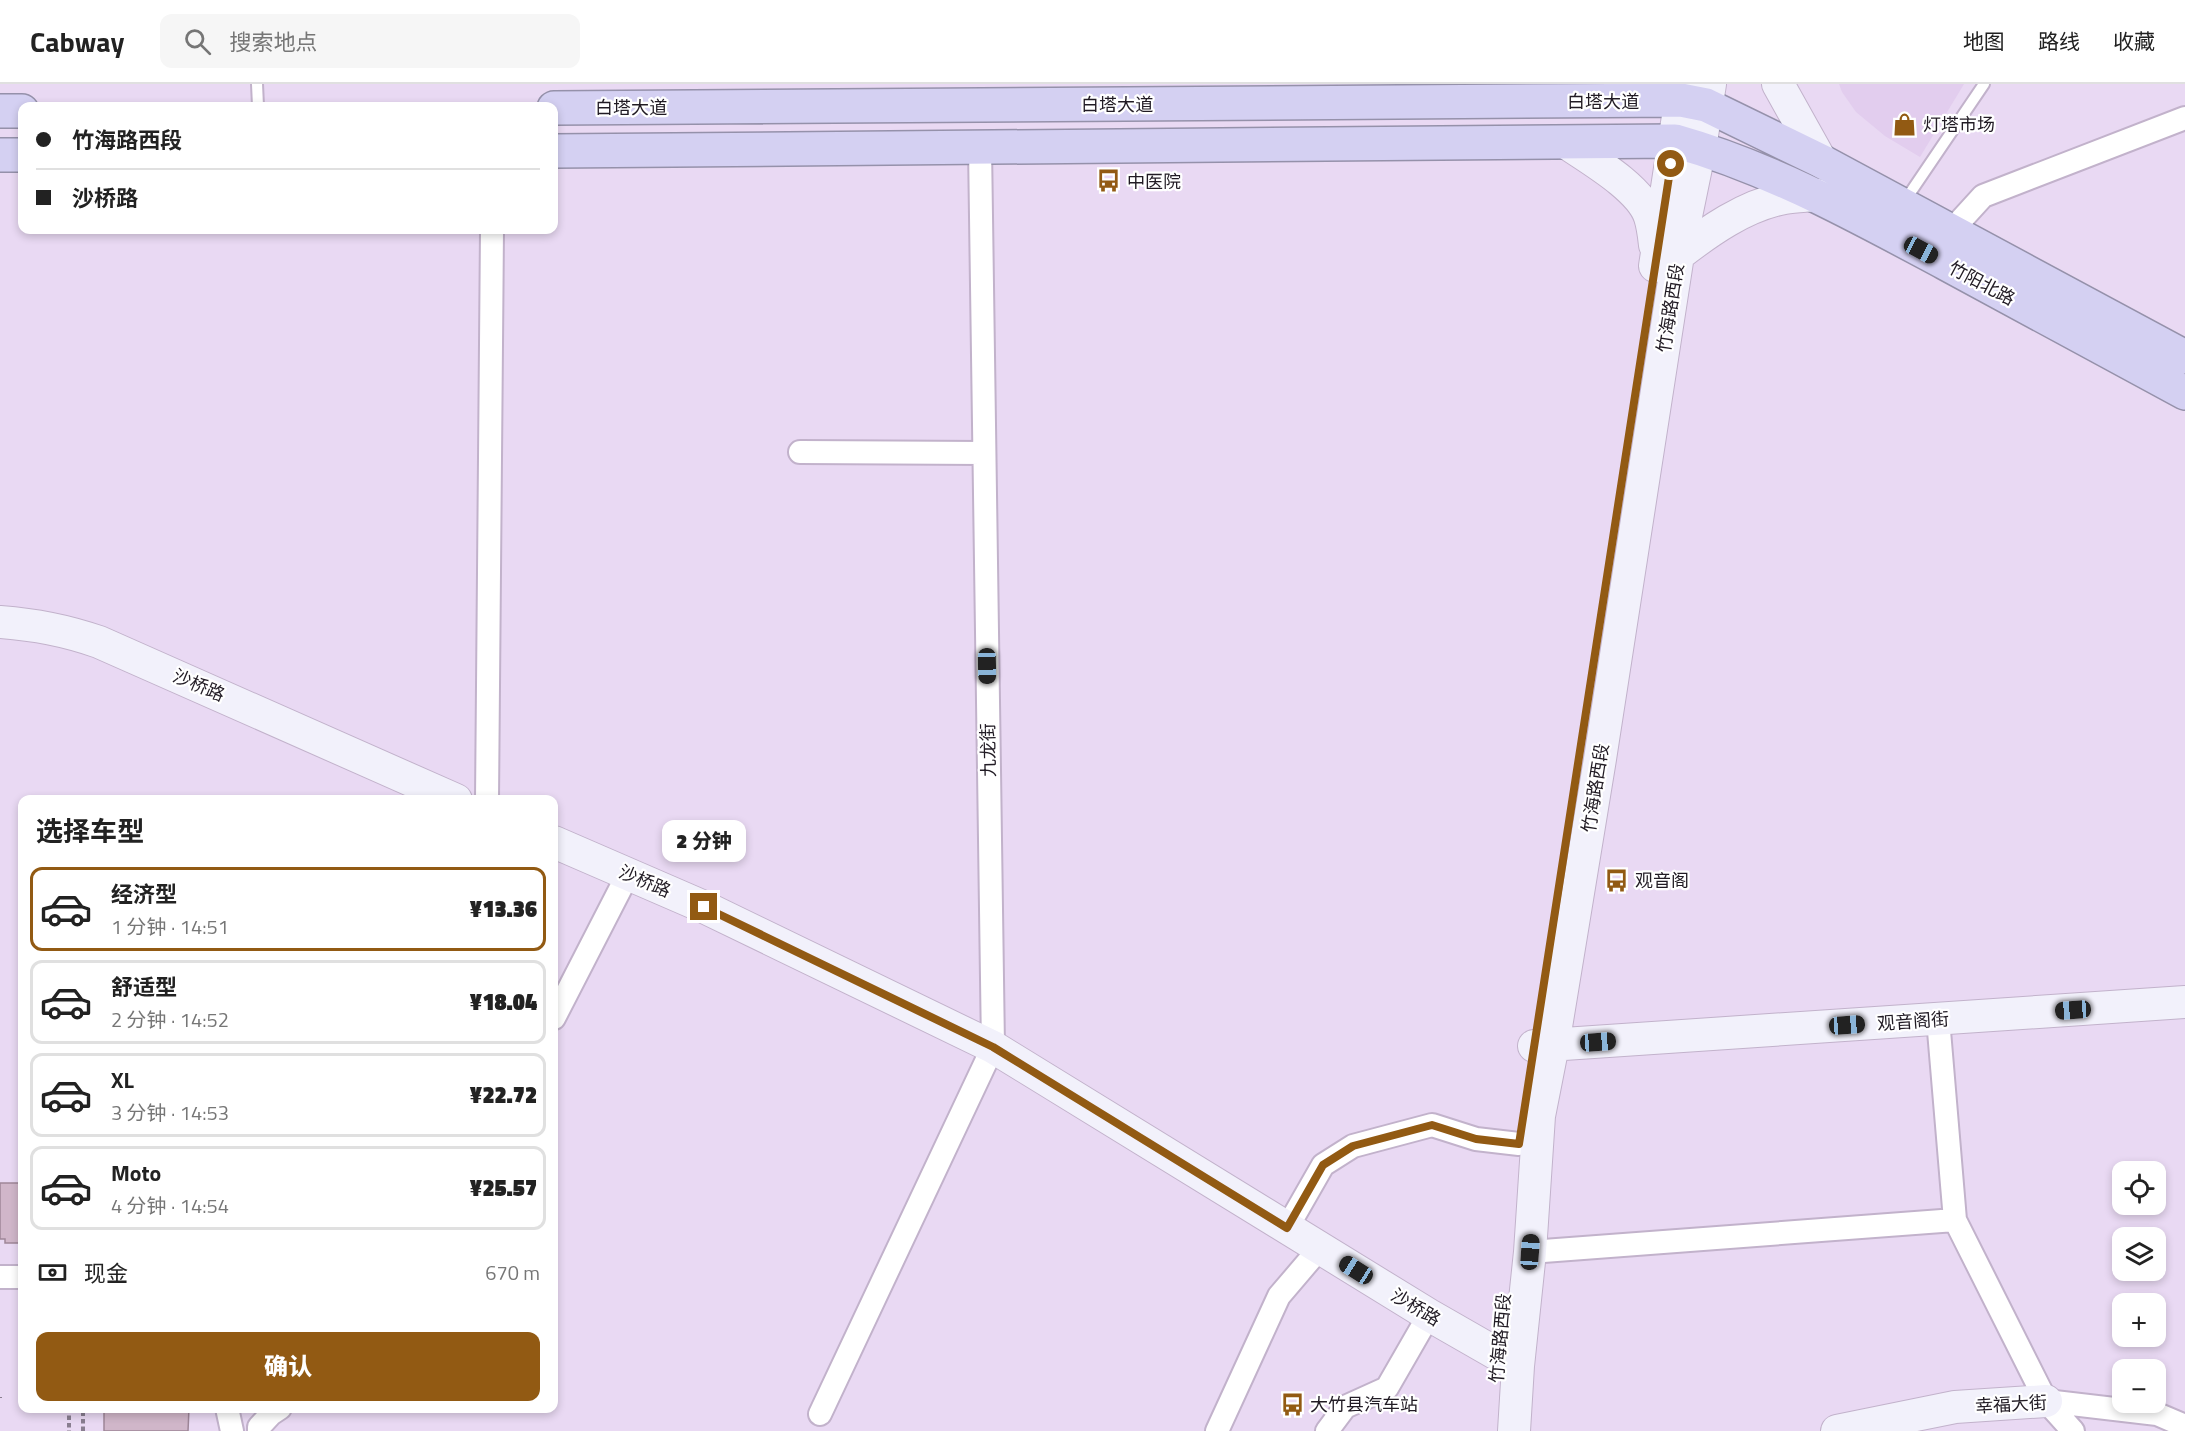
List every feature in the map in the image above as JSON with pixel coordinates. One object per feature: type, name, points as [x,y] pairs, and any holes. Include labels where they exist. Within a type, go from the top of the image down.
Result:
[{"type":"highway","name":"白塔大道","points":[[558,108],[706,95],[1568,101],[1695,93]]},
{"type":"highway","name":"竹阳北路","points":[[1695,93],[2185,357]]},
{"type":"highway","points":[[0,111],[18,111]]},
{"type":"highway","points":[[558,151],[1566,142],[1687,145]]},
{"type":"highway","name":"竹阳北路","points":[[1687,145],[1774,176],[1816,195],[2185,393]]},
{"type":"highway","points":[[0,155],[18,155]]},
{"type":"street","points":[[1568,101],[1603,84]]},
{"type":"street","points":[[1778,84],[1821,161]]},
{"type":"street","name":"竹海路西段","points":[[1508,1360],[1530,1252],[1543,1046],[1640,378],[1667,254],[1695,93]]},
{"type":"street","points":[[1951,231],[1983,196],[2185,118]]},
{"type":"street","points":[[1566,142],[1634,193],[1650,215],[1667,254],[1750,208],[1784,198],[1816,195]]},
{"type":"street","name":"九龙街","points":[[980,147],[993,1047]]},
{"type":"street","points":[[488,795],[492,234]]},
{"type":"street","points":[[800,452],[984,453]]},
{"type":"street","name":"沙桥路","points":[[0,622],[41,626],[99,642],[445,795]]},
{"type":"street","name":"沙桥路","points":[[558,844],[704,907],[993,1047],[1430,1315],[1508,1360]]},
{"type":"street","points":[[558,1010],[628,874]]},
{"type":"street","name":"观音阁街","points":[[1543,1046],[2185,1002]]},
{"type":"street","points":[[1938,1019],[1955,1220],[2048,1416],[2073,1431]]},
{"type":"street","name":"竹海路西段","points":[[1502,1428],[1508,1360],[1519,1144],[1543,1046]]},
{"type":"street","points":[[820,1414],[993,1047]]},
{"type":"street","points":[[1287,1228],[1323,1165],[1353,1146],[1432,1125],[1476,1139],[1519,1144]]},
{"type":"street","points":[[1530,1252],[1955,1220]]},
{"type":"street","points":[[1217,1431],[1279,1296],[1320,1248]]},
{"type":"street","points":[[0,1277],[18,1277]]},
{"type":"street","points":[[1327,1431],[1345,1407],[1387,1388],[1430,1315]]},
{"type":"street","name":"幸福大街","points":[[1837,1431],[1954,1407],[2048,1416],[2157,1414],[2185,1426]]},
{"type":"street","points":[[228,1413],[232,1431]]},
{"type":"street","points":[[259,1431],[259,1427],[272,1413]]},
{"type":"lane","points":[[257,84],[258,102]]},
{"type":"lane","points":[[1902,204],[1984,84]]},
{"type":"path","points":[[69,1413],[69,1431]]},
{"type":"path","points":[[83,1413],[83,1431]]},
{"type":"shaded area","name":"灯塔市场","points":[[1839,84],[1964,84],[1920,157],[1885,136],[1856,112]]},
{"type":"building","points":[[0,1183],[18,1183],[18,1243],[5,1243],[5,1239],[0,1239]]},
{"type":"building","points":[[104,1413],[189,1413],[188,1431],[104,1431]]},
{"type":"place","name":"灯塔市场","points":[[1905,124]]},
{"type":"place","name":"中医院","points":[[1109,181]]},
{"type":"place","name":"观音阁","points":[[1617,880]]},
{"type":"place","name":"大竹县汽车站","points":[[1292,1404]]},
{"type":"route","points":[[704,907],[993,1047],[1287,1228],[1323,1165],[1353,1146],[1432,1125],[1476,1139],[1519,1144],[1671,164]]}]
